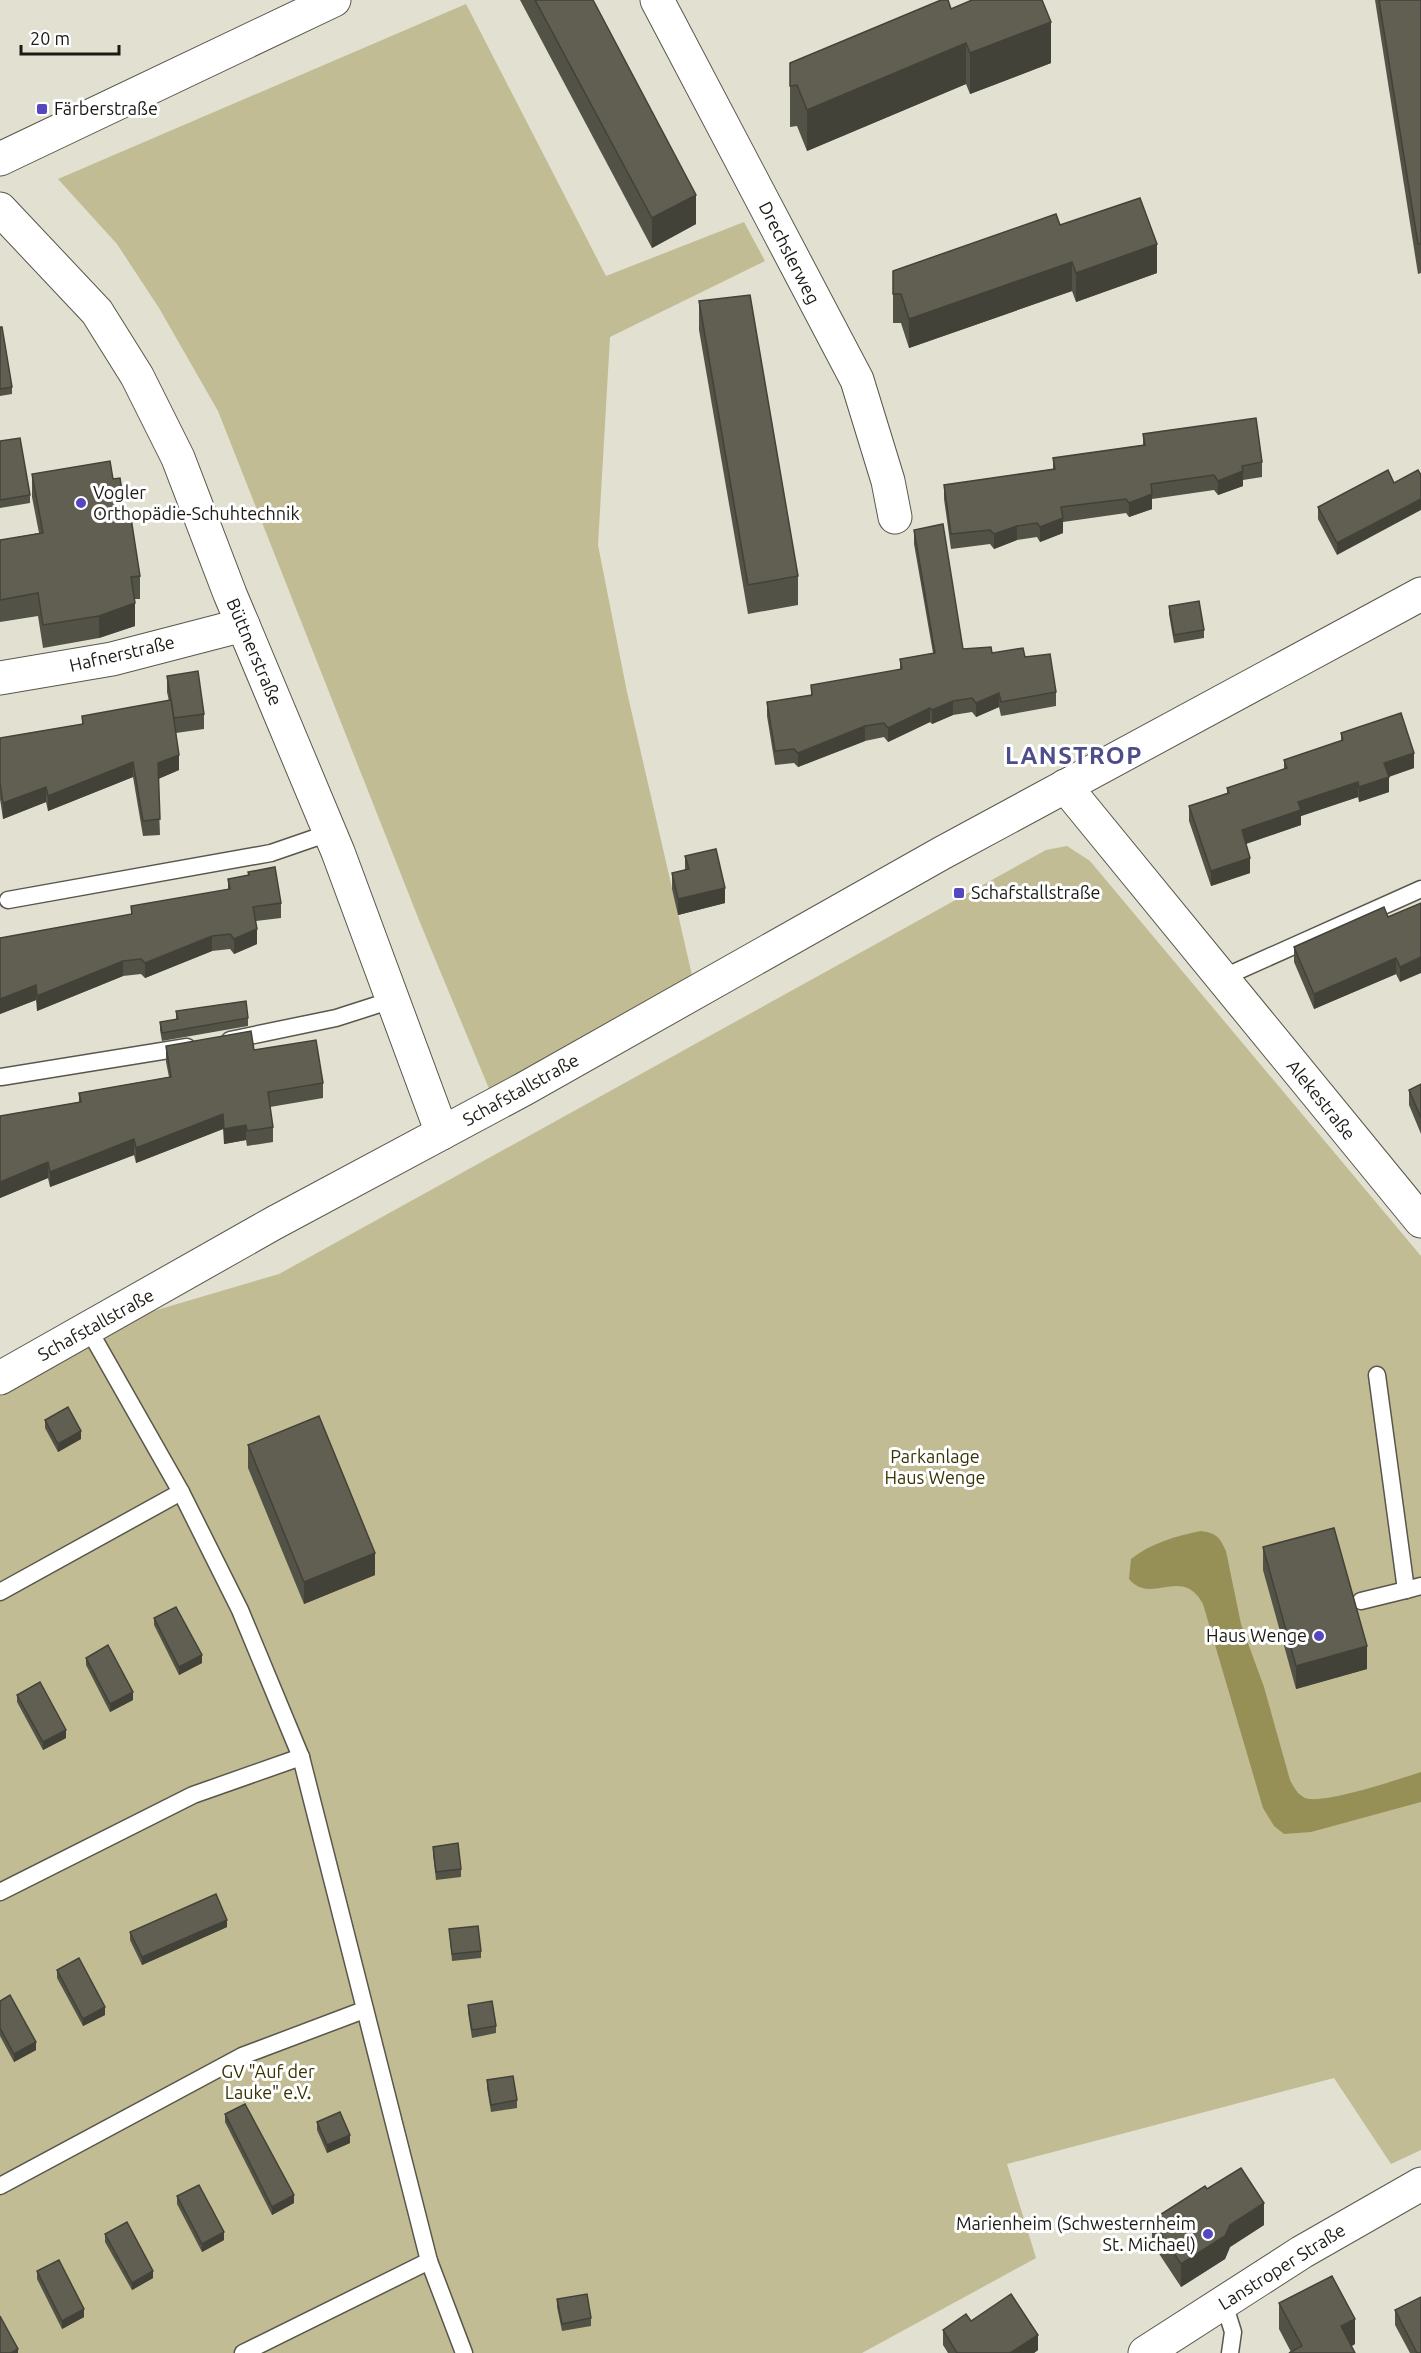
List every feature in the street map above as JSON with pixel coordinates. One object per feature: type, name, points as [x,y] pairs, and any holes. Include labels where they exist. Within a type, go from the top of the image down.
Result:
[{"type":"street","points":[[0,159],[334,0]]},
{"type":"street","name":"Drechslerweg","points":[[657,0],[857,380],[888,481],[895,517]]},
{"type":"street","name":"Büttnerstraße","points":[[0,209],[97,312],[137,376],[178,458],[243,625],[329,832],[442,1133]]},
{"type":"street","name":"Schafstallstraße","points":[[0,1378],[274,1223],[442,1133],[1065,786],[1421,594]]},
{"type":"street","name":"Hafnerstraße","points":[[0,678],[112,658],[243,625]]},
{"type":"street","name":"Alekestraße","points":[[1065,786],[1421,1221]]},
{"type":"street","name":"Lanstroper Straße","points":[[1145,2353],[1302,2252],[1421,2184]]},
{"type":"lane","points":[[8,900],[271,854],[329,832]]},
{"type":"lane","points":[[1222,978],[1421,890]]},
{"type":"lane","points":[[2,1077],[208,1043],[336,1018],[392,1000]]},
{"type":"lane","points":[[88,1330],[181,1492],[240,1610],[301,1757],[429,2261],[464,2353]]},
{"type":"lane","points":[[1361,1600],[1414,1588],[1377,1375]]},
{"type":"lane","points":[[0,1592],[181,1492]]},
{"type":"lane","points":[[0,1892],[193,1795],[301,1757]]},
{"type":"lane","points":[[0,2186],[242,2056],[364,2010]]},
{"type":"lane","points":[[243,2353],[429,2261]]},
{"type":"lane","points":[[1224,2303],[1233,2332],[1230,2353]]},
{"type":"green space","points":[[466,4],[606,276],[744,222],[765,261],[610,337],[598,545],[627,692],[694,984],[495,1103],[421,925],[218,411],[159,308],[117,244],[58,179]]},
{"type":"green space","name":"Parkanlage Haus Wenge","points":[[1067,846],[1090,861],[1421,1256],[1421,2150],[1391,2164],[1334,2078],[1007,2164],[1036,2258],[862,2353],[0,2353],[0,1378],[89,1330],[279,1274],[1046,850]]},
{"type":"shaded area","points":[[1201,1531],[1217,1536],[1226,1551],[1241,1624],[1264,1687],[1290,1780],[1298,1792],[1305,1798],[1328,1798],[1421,1772],[1421,1802],[1311,1832],[1284,1834],[1274,1826],[1263,1808],[1203,1604],[1195,1593],[1186,1587],[1147,1589],[1129,1579],[1131,1559],[1139,1553],[1164,1541]]},
{"type":"building","points":[[535,0],[593,0],[696,195],[652,218]]},
{"type":"building","points":[[941,0],[948,0],[951,9],[972,0],[1042,0],[1051,22],[970,53],[966,43],[807,110],[797,85],[790,86],[790,63]]},
{"type":"building","points":[[1379,0],[1421,0],[1421,244],[1418,244]]},
{"type":"building","points":[[1140,198],[1157,244],[1076,273],[1072,262],[909,319],[901,294],[893,294],[893,271],[1056,214],[1060,225]]},
{"type":"building","points":[[750,295],[798,576],[748,585],[699,301]]},
{"type":"building","points":[[0,327],[2,327],[12,387],[0,389]]},
{"type":"building","points":[[1256,418],[1262,462],[1242,466],[1243,471],[1218,481],[1214,475],[1151,484],[1152,494],[1129,503],[1126,499],[1061,507],[1063,518],[1040,527],[1037,523],[1017,526],[994,534],[990,530],[951,534],[944,485],[1055,469],[1053,458],[1145,445],[1143,434]]},
{"type":"building","points":[[20,438],[30,495],[0,500],[0,441]]},
{"type":"building","points":[[110,461],[113,479],[120,478],[126,518],[131,518],[140,576],[131,577],[135,603],[99,616],[43,625],[38,593],[0,600],[0,540],[43,533],[32,474]]},
{"type":"building","points":[[1388,470],[1394,483],[1418,470],[1421,475],[1421,499],[1337,543],[1318,507]]},
{"type":"building","points":[[943,524],[963,649],[991,647],[992,653],[1023,648],[1025,657],[1050,654],[1056,692],[1001,702],[999,693],[976,703],[972,698],[953,701],[932,710],[930,708],[888,728],[884,723],[865,726],[798,753],[794,749],[775,751],[767,702],[812,695],[811,685],[902,669],[900,659],[935,653],[914,530]]},
{"type":"building","points":[[1199,601],[1204,630],[1174,635],[1169,606]]},
{"type":"building","points":[[198,671],[204,714],[174,718],[167,676]]},
{"type":"building","points":[[171,700],[179,755],[158,763],[160,819],[143,821],[133,762],[48,796],[46,787],[3,803],[0,783],[0,738],[83,724],[82,716]]},
{"type":"building","points":[[1401,713],[1414,753],[1384,763],[1389,777],[1359,787],[1358,782],[1298,802],[1301,810],[1242,830],[1250,858],[1211,871],[1189,806],[1229,793],[1227,788],[1287,768],[1284,760],[1343,740],[1341,733]]},
{"type":"building","points":[[716,849],[725,888],[678,899],[672,873],[689,869],[685,856]]},
{"type":"building","points":[[275,867],[281,903],[253,907],[257,929],[234,939],[230,934],[212,936],[145,963],[141,959],[123,961],[37,996],[36,985],[0,999],[0,938],[132,914],[131,906],[230,889],[228,879],[249,875],[248,872]]},
{"type":"building","points":[[1421,903],[1421,957],[1400,967],[1396,958],[1314,994],[1294,947],[1384,907],[1388,917]]},
{"type":"building","points":[[246,1001],[248,1018],[162,1033],[160,1022],[178,1019],[176,1011]]},
{"type":"building","points":[[251,1031],[254,1050],[316,1040],[323,1083],[268,1092],[273,1127],[247,1131],[246,1125],[224,1129],[223,1114],[136,1148],[134,1139],[50,1172],[48,1162],[0,1182],[0,1116],[81,1102],[79,1093],[171,1077],[166,1046]]},
{"type":"building","points":[[1421,1084],[1421,1118],[1409,1090]]},
{"type":"building","points":[[68,1407],[81,1431],[58,1444],[45,1420]]},
{"type":"building","points":[[319,1416],[375,1553],[304,1582],[248,1445]]},
{"type":"building","name":"Haus Wenge","points":[[1334,1528],[1367,1646],[1296,1666],[1263,1547]]},
{"type":"building","points":[[176,1607],[202,1655],[179,1667],[154,1618]]},
{"type":"building","points":[[108,1645],[133,1692],[110,1704],[86,1658]]},
{"type":"building","points":[[40,1682],[66,1730],[43,1742],[17,1695]]},
{"type":"building","points":[[458,1843],[461,1869],[436,1872],[433,1847]]},
{"type":"building","points":[[216,1894],[227,1920],[142,1957],[130,1932]]},
{"type":"building","points":[[478,1926],[481,1951],[452,1954],[449,1929]]},
{"type":"building","points":[[79,1958],[105,2007],[83,2019],[57,1970]]},
{"type":"building","points":[[10,1995],[36,2042],[14,2054],[0,2028],[0,2001]]},
{"type":"building","points":[[492,2001],[496,2026],[472,2030],[468,2005]]},
{"type":"building","points":[[513,2076],[517,2100],[491,2105],[487,2080]]},
{"type":"building","points":[[245,2104],[294,2195],[272,2207],[225,2114]]},
{"type":"building","points":[[340,2112],[350,2135],[327,2145],[317,2122]]},
{"type":"building","points":[[1241,2168],[1264,2203],[1230,2225],[1225,2236],[1181,2264],[1152,2220],[1205,2186],[1207,2189]]},
{"type":"building","points":[[199,2185],[224,2232],[202,2244],[177,2196]]},
{"type":"building","points":[[127,2222],[153,2271],[132,2283],[105,2234]]},
{"type":"building","points":[[59,2260],[84,2309],[62,2321],[37,2271]]},
{"type":"building","points":[[1332,2276],[1355,2319],[1341,2326],[1355,2353],[1289,2353],[1302,2346],[1279,2303]]},
{"type":"building","points":[[587,2294],[591,2318],[562,2324],[557,2299]]},
{"type":"building","points":[[1011,2294],[1038,2335],[1010,2353],[957,2353],[943,2330],[966,2314],[971,2321]]},
{"type":"building","points":[[1421,2297],[1421,2353],[1417,2353],[1395,2310]]},
{"type":"building","points":[[0,2316],[18,2349],[11,2353],[0,2353]]},
{"type":"place","name":"Färberstraße","points":[[42,109]]},
{"type":"place","name":"Vogler Orthopädie-Schuhtechnik","points":[[81,503]]},
{"type":"place","name":"Schafstallstraße","points":[[959,893]]},
{"type":"place","name":"Haus Wenge","points":[[1319,1636]]},
{"type":"place","name":"Marienheim (Schwesternheim St. Michael)","points":[[1208,2234]]},
{"type":"district","name":"LANSTROP","points":[[1074,756]]},
{"type":"park label","name":"GV \"Auf der Lauke\" e.V.","points":[[268,2082]]}]
